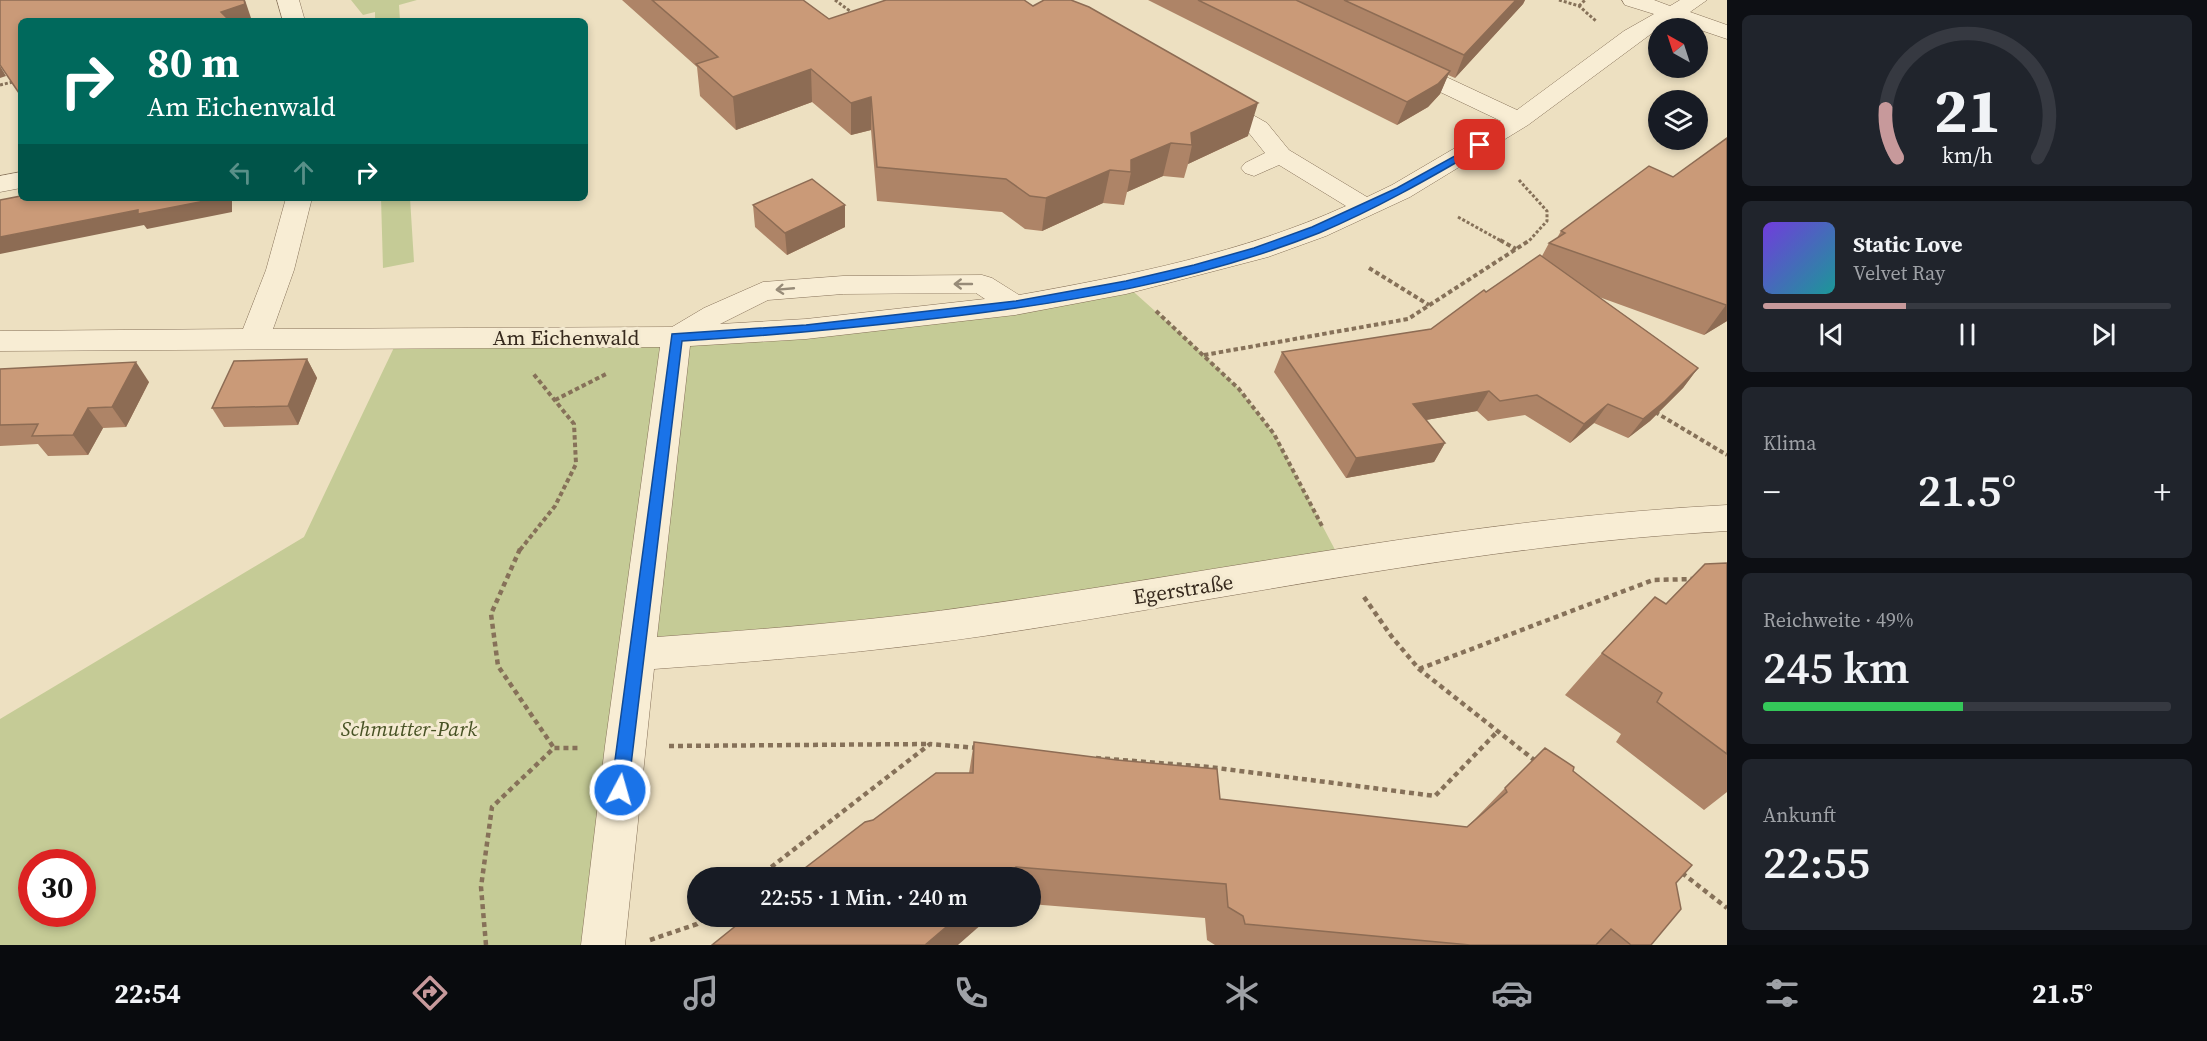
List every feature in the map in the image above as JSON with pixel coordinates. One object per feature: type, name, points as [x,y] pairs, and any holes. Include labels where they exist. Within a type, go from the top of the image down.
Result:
[{"type":"street","points":[[288,0],[293,18]]},
{"type":"street","points":[[1633,0],[1727,32]]},
{"type":"street","name":"Am Eichenwald","points":[[0,341],[676,337],[806,329],[1016,305],[1126,285],[1258,251],[1316,230],[1366,207],[1459,158],[1519,120],[1619,45],[1671,12],[1696,0]]},
{"type":"street","points":[[1385,56],[1519,120]]},
{"type":"street","points":[[1198,93],[1258,128],[1280,155],[1366,207]]},
{"type":"street","points":[[1254,168],[1280,155]]},
{"type":"street","points":[[0,184],[18,181]]},
{"type":"street","points":[[254,339],[285,261],[298,201]]},
{"type":"street","points":[[603,945],[625,746],[676,337],[763,291],[843,285],[982,284],[1016,305]]},
{"type":"street","name":"Egerstraße","points":[[638,654],[845,639],[993,619],[1342,562],[1583,527],[1652,520],[1727,518]]},
{"type":"path","points":[[835,0],[858,17]]},
{"type":"path","points":[[1579,6],[1585,0]]},
{"type":"path","points":[[0,85],[18,81]]},
{"type":"path","points":[[1204,355],[1408,319],[1528,242],[1547,221],[1546,211],[1519,180]]},
{"type":"path","points":[[1458,217],[1516,249]]},
{"type":"path","points":[[1369,268],[1430,305]]},
{"type":"path","points":[[1126,285],[1204,355],[1239,390],[1274,434],[1342,562],[1385,628],[1419,669],[1543,767]]},
{"type":"path","points":[[502,337],[574,424],[576,464],[555,506],[522,545],[491,614],[498,666],[554,748]]},
{"type":"path","points":[[1652,410],[1727,455]]},
{"type":"path","points":[[1419,669],[1653,579],[1695,579]]},
{"type":"path","points":[[1093,758],[1209,767],[1435,796],[1497,732]]},
{"type":"path","points":[[486,945],[481,887],[492,807],[554,748],[930,744],[988,749]]},
{"type":"path","points":[[772,867],[930,744]]},
{"type":"path","points":[[1672,866],[1727,908]]},
{"type":"path","points":[[645,942],[688,927]]},
{"type":"green space","points":[[351,0],[417,0],[399,5],[400,18],[375,18],[375,12],[363,15]]},
{"type":"green space","points":[[381,201],[410,201],[414,262],[383,268]]},
{"type":"green space","name":"Schmutter-Park","points":[[1126,285],[1239,389],[1274,434],[1342,563],[638,654],[603,945],[0,945],[0,719],[304,537],[399,337],[676,337]]},
{"type":"building","points":[[0,0],[244,0],[245,4],[221,12],[227,18],[18,18],[18,92],[0,65]]},
{"type":"building","points":[[652,0],[803,0],[829,19],[886,0],[1024,0],[1033,6],[1044,0],[1071,0],[1089,7],[1258,103],[1191,133],[1192,145],[1171,143],[1131,160],[1131,172],[1110,170],[1046,198],[1030,196],[1006,179],[877,167],[871,97],[851,103],[811,69],[733,97],[696,64],[718,57]]},
{"type":"building","points":[[1198,0],[1296,0],[1450,71],[1438,84],[1407,102]]},
{"type":"building","points":[[1344,0],[1516,0],[1464,55]]},
{"type":"building","points":[[1727,138],[1727,305],[1549,243],[1565,233],[1561,231],[1649,166],[1673,177]]},
{"type":"building","points":[[812,179],[845,205],[785,233],[753,205]]},
{"type":"building","points":[[18,197],[18,201],[205,201],[138,214],[138,210],[0,237],[0,200]]},
{"type":"building","points":[[1540,255],[1698,368],[1643,419],[1608,404],[1584,424],[1537,395],[1500,401],[1489,391],[1413,404],[1445,443],[1356,458],[1282,352],[1431,329],[1484,290],[1486,292]]},
{"type":"building","points":[[307,359],[288,406],[212,408],[234,361]]},
{"type":"building","points":[[136,362],[112,407],[88,408],[73,435],[32,436],[38,424],[0,425],[0,369]]},
{"type":"building","points":[[1727,563],[1727,754],[1657,702],[1662,693],[1602,653],[1655,597],[1666,604],[1705,564]]},
{"type":"building","points":[[974,742],[1117,760],[1217,769],[1220,799],[1467,827],[1507,792],[1505,788],[1545,748],[1574,767],[1573,771],[1692,865],[1676,883],[1681,909],[1651,945],[1631,945],[1611,929],[1596,945],[1470,945],[1245,924],[1243,916],[1228,907],[1226,884],[1041,869],[1041,867],[806,867],[865,822],[873,820],[936,773],[973,773]]},
{"type":"building","points":[[734,927],[946,927],[925,945],[712,945]]},
{"type":"route","points":[[620,790],[676,337],[806,329],[1016,305],[1126,285],[1196,269],[1258,251],[1316,230],[1401,190],[1480,145]]}]
